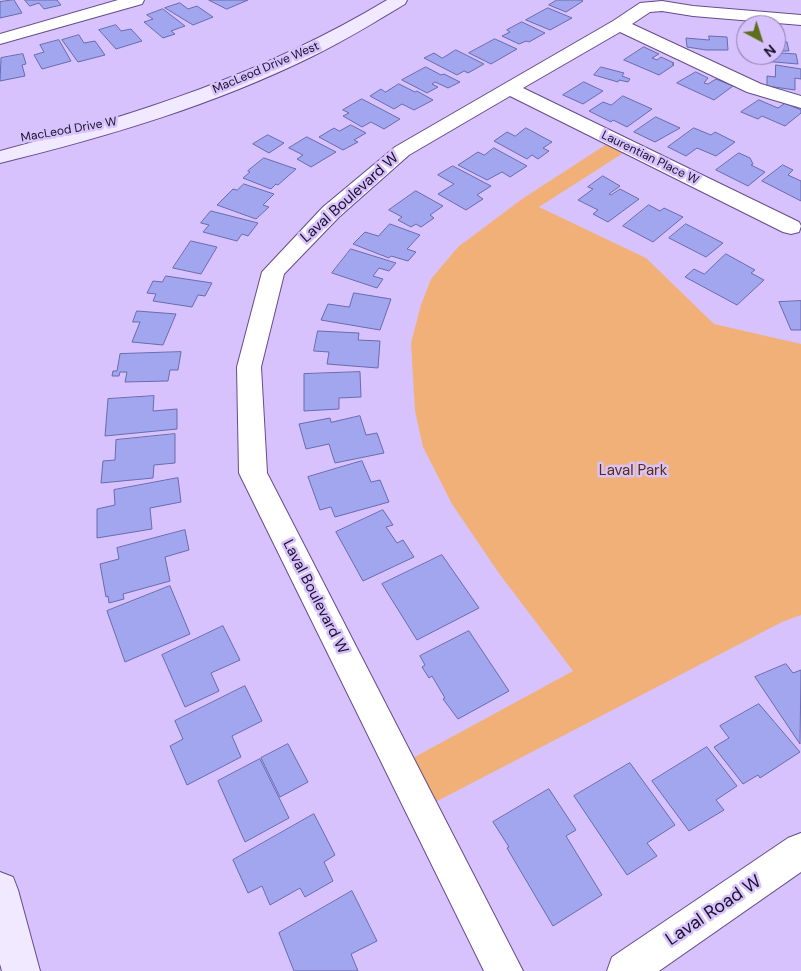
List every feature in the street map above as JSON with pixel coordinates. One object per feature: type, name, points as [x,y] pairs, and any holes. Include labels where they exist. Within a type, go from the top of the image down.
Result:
[{"type":"main road","name":"MacLeod Drive West","points":[[126,120],[208,93],[279,65],[349,31],[399,0]]},
{"type":"main road","name":"MacLeod Drive W","points":[[0,143],[126,120]]},
{"type":"main road","name":"MacLeod Drive W","points":[[0,157],[126,120]]},
{"type":"main road","points":[[0,890],[21,971]]},
{"type":"street","points":[[0,39],[53,26],[136,0]]},
{"type":"street","name":"Laval Boulevard W","points":[[504,971],[253,474],[249,367],[272,272],[331,212],[402,151],[619,25],[646,7],[662,6],[694,11],[801,20]]},
{"type":"street","points":[[619,25],[754,88],[801,102]]},
{"type":"street","name":"Laurentian Place W","points":[[510,89],[791,226]]},
{"type":"street","name":"Laval Road W","points":[[626,971],[801,851]]},
{"type":"green space","name":"Laval Park","points":[[613,140],[631,148],[539,207],[646,258],[714,324],[801,344],[801,615],[782,622],[422,809],[400,765],[573,671],[498,572],[452,504],[423,447],[415,411],[411,343],[421,305],[431,279],[458,247],[522,199]]},
{"type":"building","points":[[14,0],[22,13],[0,18],[0,2]]},
{"type":"building","points":[[25,0],[57,0],[61,5],[44,9],[39,3],[30,6]]},
{"type":"building","points":[[209,0],[248,0],[227,9]]},
{"type":"building","points":[[557,0],[583,1],[566,12],[549,5]]},
{"type":"building","points":[[180,3],[188,9],[197,6],[213,17],[193,25],[165,8]]},
{"type":"building","points":[[548,8],[572,18],[550,30],[526,20]]},
{"type":"building","points":[[163,9],[185,26],[171,31],[175,34],[163,38],[144,22],[153,19],[147,15]]},
{"type":"building","points":[[522,22],[545,33],[529,42],[526,41],[519,44],[502,36],[510,32],[507,30]]},
{"type":"building","points":[[116,25],[121,31],[131,29],[142,41],[116,49],[99,30]]},
{"type":"building","points":[[79,35],[84,43],[95,41],[105,55],[78,62],[62,40]]},
{"type":"building","points":[[709,36],[727,37],[728,50],[706,50],[687,47],[686,38],[709,40]]},
{"type":"building","points":[[495,39],[517,49],[491,64],[469,53]]},
{"type":"building","points":[[59,40],[71,61],[42,69],[34,55],[44,52],[40,45]]},
{"type":"building","points":[[786,42],[787,42],[789,51],[786,51]]},
{"type":"building","points":[[644,47],[659,54],[652,58],[657,60],[661,57],[674,63],[672,64],[674,65],[659,75],[624,60]]},
{"type":"building","points":[[456,50],[484,64],[468,73],[464,71],[457,75],[424,58],[434,53],[442,58]]},
{"type":"building","points":[[786,53],[796,54],[798,64],[786,63]]},
{"type":"building","points":[[23,54],[26,64],[22,65],[25,76],[0,81],[1,58]]},
{"type":"building","points":[[776,65],[801,69],[801,79],[795,78],[795,90],[767,86],[767,76],[775,77]]},
{"type":"building","points":[[426,67],[460,82],[448,88],[435,82],[432,84],[438,87],[427,93],[402,80]]},
{"type":"building","points":[[601,67],[624,73],[622,76],[630,79],[628,82],[619,80],[618,82],[594,75]]},
{"type":"building","points":[[696,72],[708,78],[704,83],[708,84],[716,79],[733,86],[714,100],[677,83]]},
{"type":"building","points":[[584,82],[603,91],[583,104],[563,95]]},
{"type":"building","points":[[399,84],[433,100],[414,110],[402,104],[394,109],[370,96],[381,89],[385,92]]},
{"type":"building","points":[[623,96],[652,109],[627,127],[613,120],[611,122],[589,111],[603,102],[611,105]]},
{"type":"building","points":[[362,99],[400,119],[384,129],[371,122],[362,127],[343,116],[349,113],[343,110]]},
{"type":"building","points":[[759,100],[778,108],[785,103],[801,110],[801,113],[785,126],[762,116],[758,119],[741,112]]},
{"type":"building","points":[[656,117],[680,128],[655,142],[634,132]]},
{"type":"building","points":[[351,125],[366,133],[354,140],[358,142],[343,150],[319,137],[334,128],[339,131]]},
{"type":"building","points":[[526,128],[552,142],[543,148],[549,151],[538,159],[532,155],[527,159],[494,141],[507,132],[515,136]]},
{"type":"building","points":[[694,128],[711,135],[715,132],[735,142],[716,156],[697,148],[686,156],[668,147]]},
{"type":"building","points":[[268,135],[284,143],[269,153],[253,144]]},
{"type":"building","points":[[307,137],[336,152],[311,167],[297,159],[303,155],[289,148]]},
{"type":"building","points":[[494,148],[527,166],[510,177],[502,172],[487,180],[458,165],[478,152],[484,155]]},
{"type":"building","points":[[739,153],[750,158],[753,164],[751,165],[765,172],[748,186],[716,170]]},
{"type":"building","points":[[264,158],[296,169],[271,189],[243,178],[250,172],[248,171]]},
{"type":"building","points":[[783,165],[793,170],[788,175],[801,181],[801,201],[762,181]]},
{"type":"building","points":[[453,166],[491,186],[477,195],[483,199],[466,210],[438,194],[454,184],[438,175]]},
{"type":"building","points":[[603,176],[620,186],[609,194],[611,195],[620,189],[639,199],[608,222],[593,214],[598,210],[578,200],[593,189],[588,187]]},
{"type":"building","points":[[244,184],[274,194],[263,205],[269,207],[256,219],[217,205],[233,189],[237,190]]},
{"type":"building","points":[[416,191],[443,206],[430,215],[434,218],[421,227],[416,224],[411,227],[398,220],[402,217],[389,210]]},
{"type":"building","points":[[649,205],[660,211],[664,208],[683,217],[653,242],[623,226]]},
{"type":"building","points":[[211,211],[258,223],[248,236],[242,234],[237,241],[203,232],[209,225],[201,223]]},
{"type":"building","points":[[390,224],[420,235],[407,249],[416,252],[408,261],[391,256],[389,258],[353,244],[365,232],[378,236]]},
{"type":"building","points":[[686,224],[723,243],[706,257],[669,238]]},
{"type":"building","points":[[191,241],[217,247],[201,274],[173,268]]},
{"type":"building","points":[[351,249],[396,263],[389,271],[379,268],[373,276],[383,279],[377,288],[332,273]]},
{"type":"building","points":[[726,254],[755,270],[751,273],[764,280],[737,305],[685,277],[694,269],[704,274]]},
{"type":"building","points":[[166,276],[212,283],[205,296],[198,295],[192,307],[153,301],[156,294],[147,293],[153,281],[162,282]]},
{"type":"building","points":[[354,293],[391,299],[380,330],[321,320],[328,304],[349,307]]},
{"type":"building","points":[[801,301],[801,330],[791,330],[779,302]]},
{"type":"building","points":[[137,311],[176,314],[163,345],[132,342],[140,322],[133,322]]},
{"type":"building","points":[[318,331],[359,333],[358,340],[380,341],[378,368],[327,364],[329,352],[314,351]]},
{"type":"building","points":[[181,352],[178,370],[170,370],[168,381],[125,382],[127,372],[120,372],[119,376],[112,376],[113,371],[117,371],[120,354]]},
{"type":"building","points":[[360,372],[361,397],[339,398],[339,409],[304,411],[304,374]]},
{"type":"building","points":[[154,396],[153,411],[177,409],[177,429],[105,436],[108,399]]},
{"type":"building","points":[[360,416],[366,435],[377,433],[384,453],[335,463],[329,444],[306,449],[299,424],[330,418],[331,422]]},
{"type":"building","points":[[175,434],[175,463],[154,465],[153,478],[101,483],[103,461],[115,460],[116,440]]},
{"type":"building","points":[[362,461],[371,482],[380,480],[389,502],[335,517],[331,507],[320,510],[308,477]]},
{"type":"building","points":[[178,478],[181,502],[150,508],[152,529],[97,538],[97,509],[115,505],[114,490]]},
{"type":"building","points":[[383,510],[393,525],[386,527],[397,543],[403,540],[414,557],[363,581],[336,532]]},
{"type":"building","points":[[185,530],[189,550],[165,557],[170,581],[123,594],[124,599],[109,603],[108,596],[106,597],[100,564],[119,559],[117,548]]},
{"type":"building","points":[[442,555],[479,608],[417,640],[382,584]]},
{"type":"building","points":[[170,586],[190,634],[125,662],[107,611]]},
{"type":"building","points":[[223,626],[240,660],[211,673],[219,691],[185,707],[162,655]]},
{"type":"building","points":[[469,631],[509,691],[458,719],[443,699],[445,698],[432,676],[429,678],[422,667],[425,665],[420,656]]},
{"type":"building","points":[[786,664],[793,673],[801,670],[800,744],[755,677]]},
{"type":"building","points":[[245,686],[262,721],[232,736],[241,757],[187,785],[170,746],[183,739],[175,721]]},
{"type":"building","points":[[759,704],[800,752],[760,778],[758,775],[743,784],[714,747],[729,738],[720,726]]},
{"type":"building","points":[[288,744],[308,782],[280,797],[261,758]]},
{"type":"building","points":[[707,747],[737,786],[716,800],[724,810],[689,831],[652,781]]},
{"type":"building","points":[[260,759],[289,818],[245,842],[218,781]]},
{"type":"building","points":[[630,763],[675,825],[647,843],[657,856],[627,875],[574,796]]},
{"type":"building","points":[[549,789],[576,830],[566,836],[602,895],[553,926],[493,822]]},
{"type":"building","points":[[314,814],[335,855],[324,862],[333,881],[305,897],[300,888],[270,905],[262,886],[248,893],[233,860]]},
{"type":"building","points":[[352,891],[377,941],[351,954],[358,971],[294,971],[279,933]]}]
